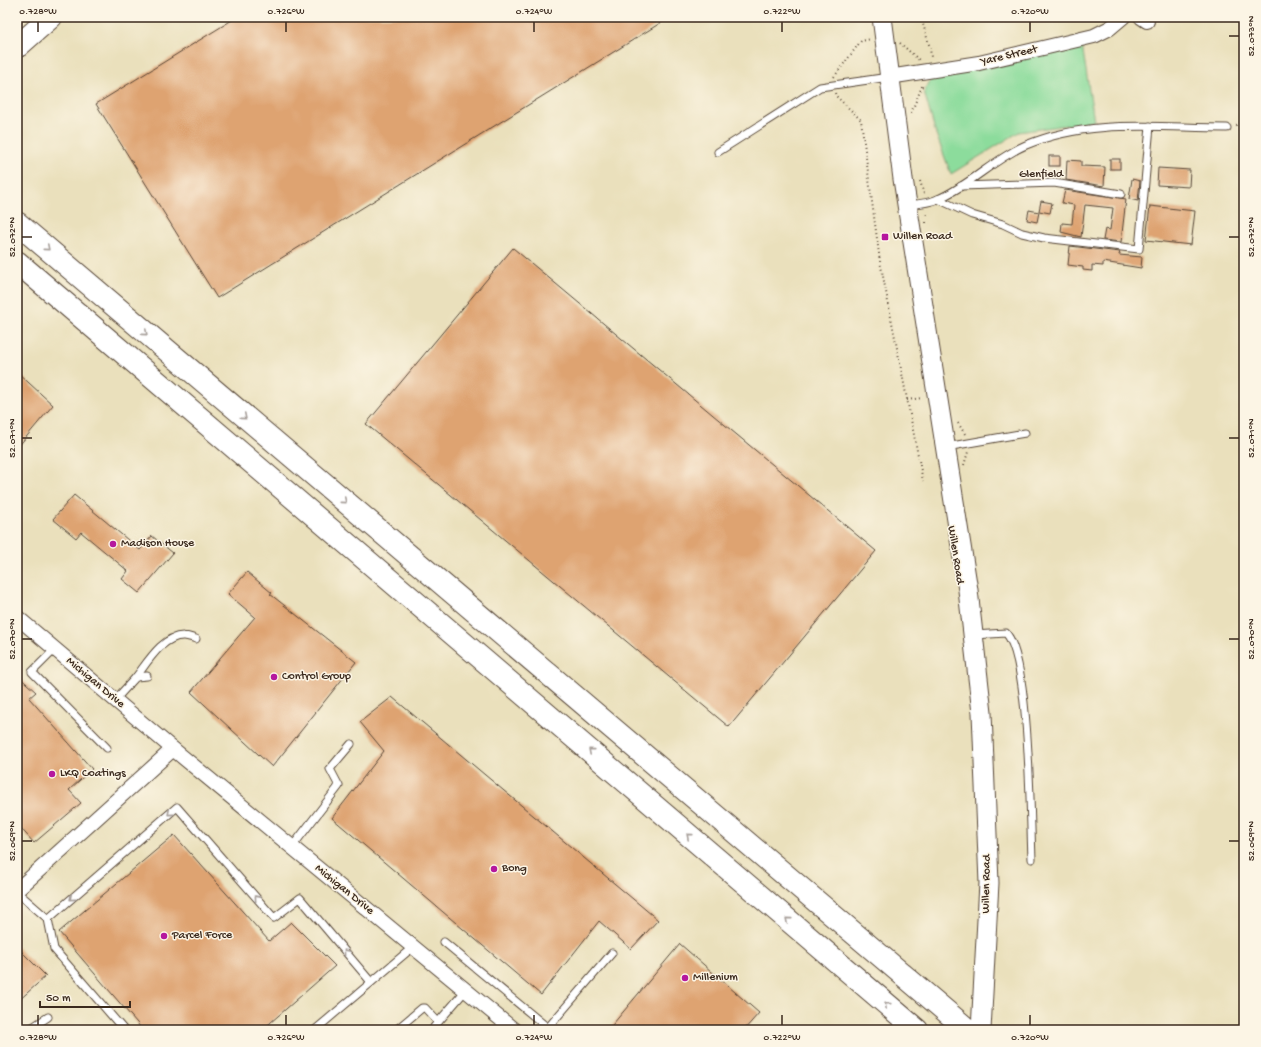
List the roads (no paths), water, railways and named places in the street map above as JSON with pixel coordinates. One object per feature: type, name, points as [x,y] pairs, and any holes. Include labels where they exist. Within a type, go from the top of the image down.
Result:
[{"type":"main road","points":[[17,47],[51,17]]},
{"type":"main road","points":[[17,223],[968,1030]]},
{"type":"main road","points":[[17,262],[917,1030]]},
{"type":"street","name":"Willen Road","points":[[873,17],[908,205],[967,637],[982,714]]},
{"type":"street","name":"Willen Road","points":[[882,17],[885,77],[942,448],[974,635],[982,714],[988,883],[981,1030]]},
{"type":"street","name":"Yare Street","points":[[885,77],[979,63],[1094,36],[1110,28],[1123,17]]},
{"type":"street","name":"Michigan Drive","points":[[17,617],[173,750],[514,1030]]},
{"type":"street","points":[[17,891],[173,750]]},
{"type":"lane","points":[[718,152],[820,87],[885,77]]},
{"type":"lane","points":[[908,205],[938,199],[1025,145],[1044,139],[1100,127],[1150,126],[1228,128]]},
{"type":"lane","points":[[938,199],[972,215],[1003,224],[1022,233],[1044,238],[1140,249],[1150,126]]},
{"type":"lane","name":"Glenfield","points":[[961,186],[1054,183],[1120,194]]},
{"type":"lane","points":[[942,448],[1025,432]]},
{"type":"lane","points":[[974,635],[1006,633],[1011,639],[1019,664],[1026,724],[1032,860]]},
{"type":"lane","points":[[115,700],[160,648],[173,638],[183,636],[196,639]]},
{"type":"lane","points":[[55,649],[32,672],[107,748]]},
{"type":"lane","points":[[136,677],[147,676]]},
{"type":"lane","points":[[292,847],[339,786],[330,769],[351,744]]},
{"type":"lane","points":[[48,919],[177,807],[274,918],[300,898],[371,982]]},
{"type":"lane","points":[[17,891],[48,919],[54,949],[124,1030]]},
{"type":"lane","points":[[444,942],[547,1029],[612,953]]},
{"type":"lane","points":[[314,1030],[413,947]]},
{"type":"lane","points":[[433,1030],[438,1022],[466,990]]},
{"type":"lane","points":[[396,1030],[422,1008],[426,1008],[438,1022]]},
{"type":"lane","points":[[28,1030],[48,1017]]},
{"type":"place","name":"Willen Road","points":[[885,237]]},
{"type":"place","name":"Madison House","points":[[113,544]]},
{"type":"place","name":"Control Group","points":[[274,677]]},
{"type":"place","name":"LKQ Coatings","points":[[52,774]]},
{"type":"place","name":"Bong","points":[[494,869]]},
{"type":"place","name":"Parcel Force","points":[[164,936]]},
{"type":"place","name":"Millenium","points":[[685,978]]}]
